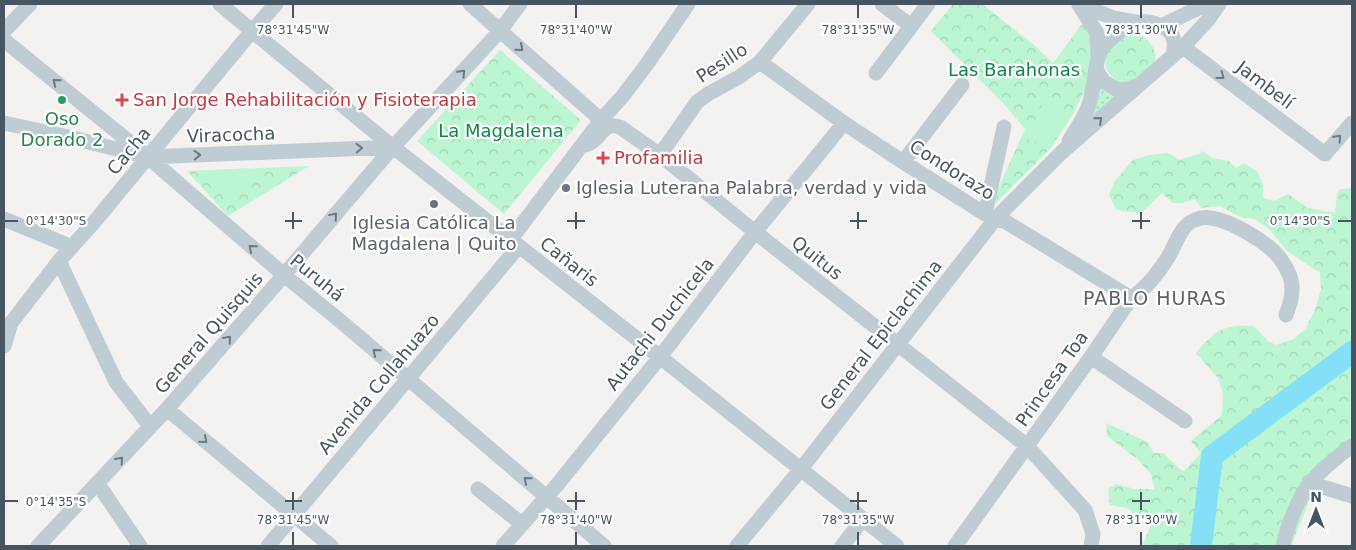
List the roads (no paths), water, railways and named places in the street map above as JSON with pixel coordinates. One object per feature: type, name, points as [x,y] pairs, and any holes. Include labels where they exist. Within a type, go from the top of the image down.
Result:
[{"type":"street","points":[[4,31],[30,4]]},
{"type":"street","name":"Cañaris","points":[[220,4],[393,147],[897,546]]},
{"type":"street","name":"Cacha","points":[[4,346],[7,326],[59,261],[101,214],[276,4]]},
{"type":"street","points":[[470,4],[602,120]]},
{"type":"street","name":"General Quisquis","points":[[38,546],[167,409],[393,147],[500,31],[520,4]]},
{"type":"street","name":"Avenida Collahuazo","points":[[268,546],[408,380],[515,242],[582,145],[647,64],[688,4]]},
{"type":"street","name":"Pesillo","points":[[660,155],[697,102],[760,62],[808,4]]},
{"type":"street","points":[[882,4],[911,26]]},
{"type":"street","points":[[876,73],[928,4]]},
{"type":"street","points":[[1079,4],[1113,18],[1148,22],[1161,26],[1171,32],[1178,52]]},
{"type":"street","points":[[1079,4],[1097,33],[1097,64],[1104,82],[1118,90],[1139,85],[1178,52],[1208,20],[1218,4]]},
{"type":"street","points":[[1161,26],[1207,4]]},
{"type":"street","points":[[1097,64],[1105,44],[1122,28],[1135,22]]},
{"type":"street","name":"Puruhá","points":[[4,40],[148,157],[284,275],[604,546]]},
{"type":"street","name":"Jambelí","points":[[1178,52],[1325,154],[1352,123]]},
{"type":"street","name":"Condorazo","points":[[760,62],[844,123],[903,162],[990,216],[1006,222],[1131,298]]},
{"type":"street","name":"General Epiclachima","points":[[1062,152],[1088,108],[1097,64]]},
{"type":"street","points":[[903,162],[962,85]]},
{"type":"street","name":"General Epiclachima","points":[[737,546],[801,469],[897,344],[990,216],[1139,85]]},
{"type":"street","points":[[73,138],[89,137],[96,128],[93,112]]},
{"type":"street","name":"Viracocha","points":[[4,123],[148,157],[393,147]]},
{"type":"street","name":"Autachi Duchicela","points":[[503,546],[546,497],[660,357],[755,232],[844,123]]},
{"type":"street","name":"Quitus","points":[[582,145],[592,142],[608,126],[614,125],[620,127],[660,155],[1027,446],[1085,510],[1093,534],[1091,546]]},
{"type":"street","points":[[990,216],[1004,127]]},
{"type":"street","name":"Princesa Toa","points":[[955,546],[1091,357],[1131,298],[1139,293],[1153,278],[1168,258],[1182,231],[1190,222],[1211,218],[1242,230],[1261,241],[1279,257],[1290,275],[1292,296],[1286,315]]},
{"type":"street","points":[[4,219],[72,246]]},
{"type":"street","points":[[59,261],[116,382],[150,426]]},
{"type":"street","points":[[1091,357],[1185,421]]},
{"type":"street","points":[[167,409],[331,546]]},
{"type":"street","points":[[1283,546],[1287,528],[1310,483],[1332,461],[1352,446]]},
{"type":"street","points":[[1310,483],[1352,496]]},
{"type":"street","points":[[98,484],[140,546]]},
{"type":"street","points":[[478,489],[522,524]]},
{"type":"street","points":[[842,546],[863,519]]},
{"type":"waterway","points":[[1201,546],[1212,456],[1352,352]]},
{"type":"place","name":"Oso Dorado 2","points":[[62,100]]},
{"type":"place","name":"San Jorge Rehabilitación y Fisioterapia","points":[[122,100]]},
{"type":"place","name":"Profamilia","points":[[603,158]]},
{"type":"place","name":"Iglesia Luterana Palabra, verdad y vida","points":[[566,188]]},
{"type":"place","name":"Iglesia Católica La Magdalena | Quito","points":[[434,204]]},
{"type":"district","name":"PABLO HURAS","points":[[1155,298]]},
{"type":"park label","name":"Las Barahonas","points":[[1014,70]]},
{"type":"park label","name":"La Magdalena","points":[[501,131]]}]
